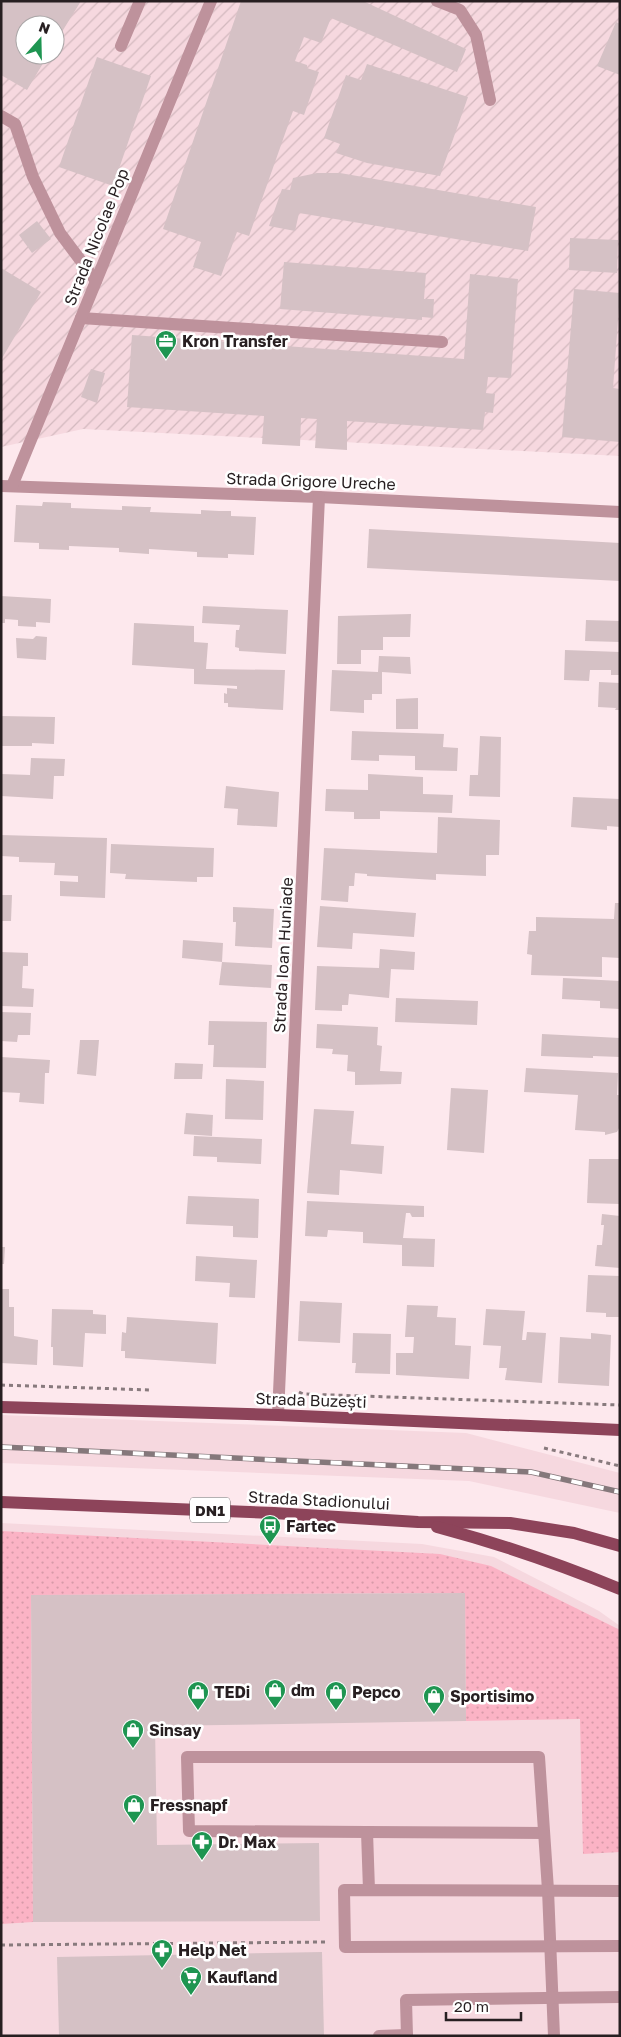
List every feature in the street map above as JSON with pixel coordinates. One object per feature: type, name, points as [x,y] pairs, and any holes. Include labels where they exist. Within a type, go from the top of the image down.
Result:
[{"type":"main road","name":"Strada Buzești","points":[[1,1407],[278,1415],[620,1430]]},
{"type":"main road","name":"Strada Stadionului","points":[[1,1502],[274,1513],[418,1522],[510,1523],[574,1533]]},
{"type":"main road","name":"DN1","points":[[418,1522],[487,1540],[551,1561],[620,1589]]},
{"type":"main road","name":"DN1","points":[[574,1533],[620,1546]]},
{"type":"main road","points":[[574,1533],[620,1551]]},
{"type":"street","points":[[121,46],[140,1]]},
{"type":"street","name":"Strada Nicolae Pop","points":[[7,486],[81,318],[211,1]]},
{"type":"street","points":[[437,1],[460,10],[476,35],[490,100]]},
{"type":"street","points":[[1,116],[15,124],[33,177],[60,233],[96,281]]},
{"type":"street","points":[[81,318],[442,342]]},
{"type":"street","name":"Strada Grigore Ureche","points":[[7,486],[319,496],[620,512]]},
{"type":"street","name":"Strada Ioan Huniade","points":[[278,1415],[319,496]]},
{"type":"street","points":[[544,1833],[189,1831],[187,1757],[539,1757],[548,1890],[554,2036]]},
{"type":"street","points":[[367,1832],[369,1890]]},
{"type":"street","points":[[620,1890],[344,1890],[345,1947],[620,1946]]},
{"type":"street","points":[[379,2036],[407,2035],[406,2000],[620,1997]]},
{"type":"path","points":[[1,1385],[158,1390]]},
{"type":"path","points":[[280,1386],[303,1394],[620,1405]]},
{"type":"path","points":[[1,1945],[345,1942]]},
{"type":"shaded area","points":[[1,1],[620,1],[620,456],[83,429],[1,447]]},
{"type":"shaded area","points":[[1,1415],[466,1433],[620,1473],[620,1513],[469,1481],[1,1463]]},
{"type":"shaded area","points":[[1,1523],[422,1544],[494,1557],[599,1611],[620,1626],[620,2036],[1,2036]]},
{"type":"shaded area","points":[[1,1531],[440,1554],[491,1566],[620,1630],[620,1852],[583,1854],[580,1719],[466,1721],[465,1593],[31,1595],[33,1922],[1,1924]]},
{"type":"building","points":[[1,1],[81,1],[65,27],[65,15],[15,15],[15,65],[42,65],[27,90],[1,75]]},
{"type":"building","points":[[241,1],[363,1],[466,49],[457,72],[331,18],[321,43],[304,37],[295,61],[319,72],[304,115],[293,111],[249,236],[237,232],[221,276],[193,267],[201,242],[163,229]]},
{"type":"building","points":[[616,22],[620,24],[620,75],[597,66]]},
{"type":"building","points":[[97,57],[151,76],[113,186],[59,167]]},
{"type":"building","points":[[367,64],[468,97],[440,176],[367,163],[336,153],[340,144],[324,138],[346,75],[361,80]]},
{"type":"building","points":[[317,173],[340,173],[536,207],[528,251],[299,213],[295,231],[269,226],[282,189],[290,190],[293,178]]},
{"type":"building","points":[[37,221],[51,239],[32,253],[19,235]]},
{"type":"building","points":[[570,238],[618,240],[617,273],[569,270]]},
{"type":"building","points":[[284,262],[426,273],[424,299],[434,299],[433,318],[422,317],[422,320],[280,309]]},
{"type":"building","points":[[1,268],[41,292],[1,360]]},
{"type":"building","points":[[470,274],[518,279],[511,378],[488,377],[486,393],[495,394],[493,413],[485,412],[483,430],[347,421],[347,450],[315,448],[317,419],[301,418],[300,446],[262,444],[264,416],[127,407],[132,335],[464,359]]},
{"type":"building","points":[[574,289],[620,293],[613,388],[620,389],[620,442],[562,437]]},
{"type":"building","points":[[91,369],[105,373],[97,403],[81,397]]},
{"type":"building","points":[[43,502],[71,503],[71,508],[122,510],[122,506],[151,507],[150,512],[201,514],[201,510],[231,511],[231,516],[256,517],[254,555],[228,554],[228,558],[197,557],[197,552],[149,549],[149,554],[119,552],[119,548],[69,546],[69,550],[39,549],[39,543],[14,542],[16,505],[42,506]]},
{"type":"building","points":[[369,529],[620,543],[620,581],[367,568]]},
{"type":"building","points":[[1,596],[51,599],[50,623],[36,622],[36,627],[18,626],[18,620],[5,619],[5,623],[1,623]]},
{"type":"building","points":[[203,606],[288,610],[286,654],[239,651],[239,648],[235,647],[236,630],[239,630],[240,625],[202,623]]},
{"type":"building","points":[[411,614],[410,637],[383,637],[383,650],[361,650],[361,664],[337,664],[338,616]]},
{"type":"building","points":[[586,620],[620,621],[620,642],[585,641]]},
{"type":"building","points":[[134,623],[194,626],[194,642],[208,643],[206,669],[285,670],[283,710],[228,707],[228,703],[224,703],[224,693],[227,694],[227,688],[237,689],[237,686],[194,684],[194,669],[132,665]]},
{"type":"building","points":[[36,636],[47,637],[46,660],[17,658],[16,638],[33,639]]},
{"type":"building","points":[[565,650],[620,652],[620,675],[611,675],[611,670],[590,670],[589,681],[564,680]]},
{"type":"building","points":[[379,656],[410,657],[411,674],[382,672],[382,694],[372,694],[372,700],[364,700],[364,713],[330,711],[332,670],[378,672]]},
{"type":"building","points":[[599,682],[620,683],[620,710],[598,707]]},
{"type":"building","points":[[418,698],[418,729],[396,729],[396,699]]},
{"type":"building","points":[[1,716],[55,717],[54,744],[32,743],[32,746],[1,746]]},
{"type":"building","points":[[352,731],[444,734],[443,747],[458,748],[457,771],[415,770],[415,756],[379,755],[379,761],[351,760]]},
{"type":"building","points":[[480,736],[501,737],[500,797],[469,796],[470,775],[478,775]]},
{"type":"building","points":[[31,758],[65,759],[64,776],[54,776],[53,799],[1,796],[1,774],[30,775]]},
{"type":"building","points":[[368,774],[423,777],[423,794],[453,795],[452,813],[380,811],[380,819],[354,819],[354,812],[325,811],[326,789],[368,790]]},
{"type":"building","points":[[226,786],[279,792],[277,827],[237,825],[238,809],[224,808]]},
{"type":"building","points":[[573,797],[620,799],[620,827],[607,826],[607,830],[571,827]]},
{"type":"building","points":[[438,817],[500,820],[499,855],[486,855],[486,876],[436,874],[436,880],[367,876],[367,874],[355,873],[354,886],[349,886],[348,902],[321,900],[324,848],[437,853]]},
{"type":"building","points":[[1,835],[107,838],[105,898],[60,896],[60,881],[78,882],[78,876],[54,875],[55,863],[19,862],[19,857],[1,856]]},
{"type":"building","points":[[111,844],[214,848],[213,877],[197,877],[197,882],[125,879],[126,874],[110,873]]},
{"type":"building","points":[[1,895],[12,895],[11,921],[1,921]]},
{"type":"building","points":[[615,903],[620,903],[620,958],[602,957],[602,977],[531,975],[532,955],[527,954],[529,931],[536,931],[536,917],[614,919]]},
{"type":"building","points":[[320,906],[416,913],[414,937],[353,933],[352,949],[317,947]]},
{"type":"building","points":[[233,907],[274,909],[272,948],[235,946],[236,922],[233,922]]},
{"type":"building","points":[[183,940],[223,943],[222,962],[182,958]]},
{"type":"building","points":[[380,949],[415,952],[414,970],[391,969],[389,998],[349,994],[348,1005],[342,1005],[342,1011],[315,1010],[317,966],[379,968]]},
{"type":"building","points":[[1,952],[28,953],[28,966],[23,966],[22,988],[34,989],[33,1007],[1,1006]]},
{"type":"building","points":[[222,962],[272,965],[271,988],[219,985]]},
{"type":"building","points":[[563,978],[620,981],[620,1009],[600,1008],[600,1001],[562,999]]},
{"type":"building","points":[[396,998],[478,1001],[477,1025],[395,1022]]},
{"type":"building","points":[[1,1012],[31,1013],[30,1035],[18,1035],[17,1042],[1,1041]]},
{"type":"building","points":[[209,1021],[267,1022],[266,1068],[213,1067],[214,1045],[208,1045]]},
{"type":"building","points":[[317,1024],[378,1027],[377,1045],[382,1046],[380,1071],[402,1072],[401,1084],[355,1085],[355,1072],[347,1071],[348,1055],[332,1054],[333,1049],[316,1048]]},
{"type":"building","points":[[542,1034],[620,1038],[620,1057],[541,1056]]},
{"type":"building","points":[[80,1040],[99,1040],[96,1076],[77,1074]]},
{"type":"building","points":[[1,1057],[50,1060],[49,1073],[45,1073],[44,1104],[19,1102],[20,1093],[1,1092]]},
{"type":"building","points":[[175,1063],[203,1064],[202,1079],[174,1079]]},
{"type":"building","points":[[526,1068],[618,1073],[617,1095],[620,1095],[620,1126],[617,1132],[605,1135],[605,1132],[575,1130],[578,1095],[524,1092]]},
{"type":"building","points":[[226,1079],[264,1081],[263,1120],[225,1119]]},
{"type":"building","points":[[451,1088],[488,1090],[484,1153],[447,1150]]},
{"type":"building","points":[[314,1109],[354,1111],[351,1144],[384,1146],[382,1174],[340,1170],[339,1195],[307,1193]]},
{"type":"building","points":[[186,1113],[213,1115],[212,1136],[184,1134]]},
{"type":"building","points":[[194,1136],[262,1139],[261,1164],[217,1162],[217,1157],[193,1156]]},
{"type":"building","points":[[589,1159],[620,1159],[620,1204],[587,1203]]},
{"type":"building","points":[[188,1196],[259,1199],[258,1238],[233,1237],[233,1226],[186,1224]]},
{"type":"building","points":[[307,1201],[424,1206],[424,1217],[412,1217],[410,1213],[406,1213],[403,1238],[435,1239],[434,1267],[402,1266],[402,1245],[363,1243],[363,1232],[328,1230],[327,1237],[305,1236]]},
{"type":"building","points":[[602,1214],[620,1216],[620,1268],[595,1266],[597,1245],[602,1245],[604,1225],[601,1225]]},
{"type":"building","points":[[1,1247],[5,1247],[4,1264],[1,1264]]},
{"type":"building","points":[[196,1256],[257,1260],[255,1298],[229,1297],[230,1283],[195,1281]]},
{"type":"building","points":[[588,1275],[620,1276],[620,1317],[606,1317],[606,1313],[586,1312]]},
{"type":"building","points":[[1,1289],[9,1289],[9,1307],[14,1307],[14,1336],[38,1340],[37,1365],[1,1363]]},
{"type":"building","points":[[300,1301],[342,1303],[340,1343],[298,1341]]},
{"type":"building","points":[[407,1305],[438,1306],[437,1317],[456,1318],[455,1345],[471,1346],[469,1379],[396,1375],[396,1353],[413,1353],[414,1337],[405,1337]]},
{"type":"building","points":[[52,1309],[93,1310],[93,1314],[106,1315],[106,1334],[85,1333],[83,1367],[53,1365],[53,1347],[51,1347]]},
{"type":"building","points":[[486,1309],[525,1311],[522,1340],[526,1340],[527,1332],[546,1333],[542,1383],[505,1380],[507,1368],[499,1368],[501,1346],[483,1345]]},
{"type":"building","points":[[127,1317],[218,1323],[216,1364],[125,1358],[125,1351],[121,1351],[122,1332],[126,1333]]},
{"type":"building","points":[[353,1333],[391,1334],[390,1374],[355,1373],[356,1363],[352,1363]]},
{"type":"building","points":[[591,1333],[611,1335],[609,1386],[558,1383],[560,1337],[591,1339]]},
{"type":"building","points":[[465,1593],[466,1721],[155,1726],[157,1845],[319,1843],[320,1921],[33,1922],[31,1595]]},
{"type":"building","name":"Kaufland","points":[[322,1952],[324,2036],[59,2036],[57,1957]]},
{"type":"railway","points":[[1,1447],[531,1472],[620,1492]]},
{"type":"place","name":"Kron Transfer","points":[[166,360]]},
{"type":"place","name":"Fartec","points":[[270,1545]]},
{"type":"place","name":"dm","points":[[275,1709]]},
{"type":"place","name":"TEDi","points":[[198,1711]]},
{"type":"place","name":"Pepco","points":[[336,1711]]},
{"type":"place","name":"Sportisimo","points":[[434,1715]]},
{"type":"place","name":"Sinsay","points":[[133,1749]]},
{"type":"place","name":"Fressnapf","points":[[134,1824]]},
{"type":"place","name":"Dr. Max","points":[[202,1861]]},
{"type":"place","name":"Help Net","points":[[162,1969]]},
{"type":"place","name":"Kaufland","points":[[191,1996]]}]
